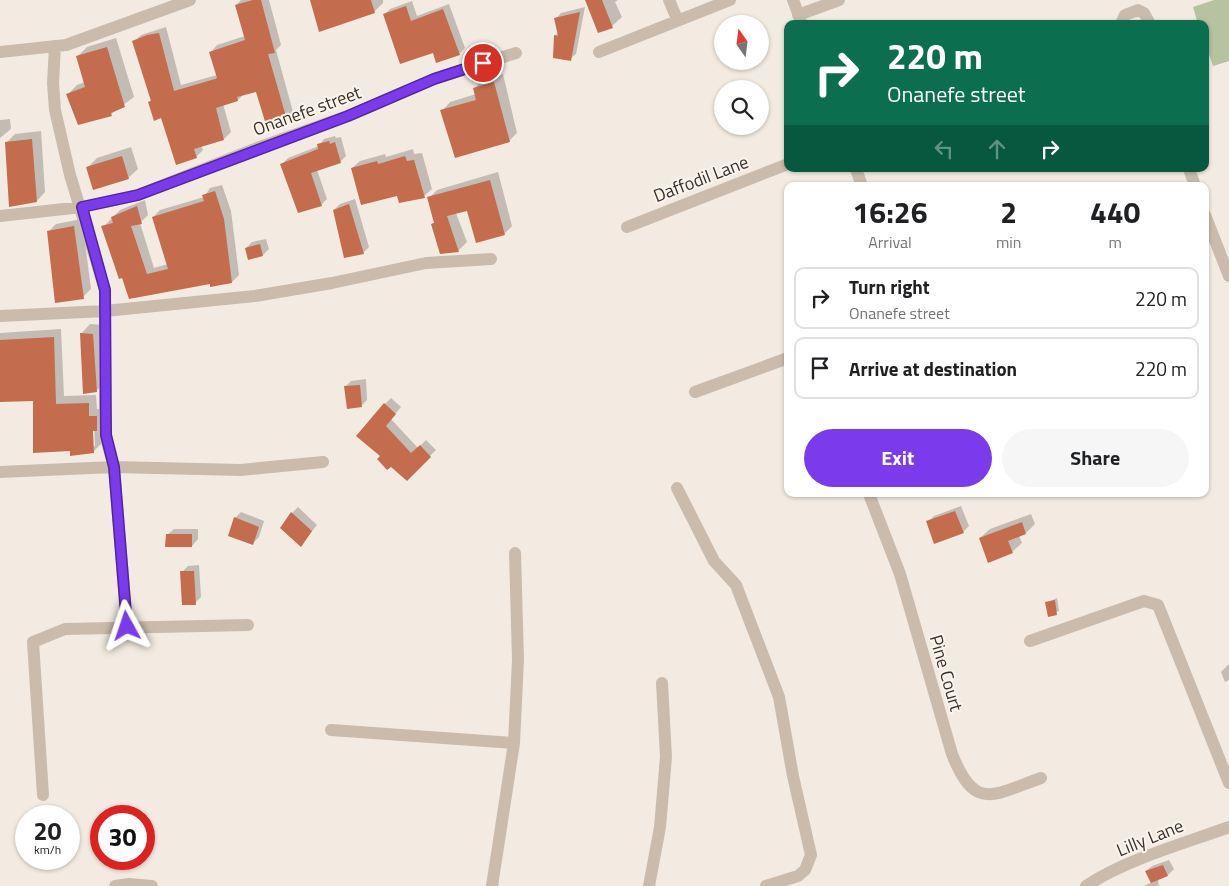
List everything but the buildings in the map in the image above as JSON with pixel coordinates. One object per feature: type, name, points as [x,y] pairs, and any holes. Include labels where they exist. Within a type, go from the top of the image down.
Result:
[{"type":"street","points":[[0,52],[55,46],[86,39],[190,0]]},
{"type":"street","points":[[669,0],[677,19]]},
{"type":"street","points":[[599,52],[677,19],[730,0]]},
{"type":"street","points":[[793,0],[800,20],[839,0]]},
{"type":"street","points":[[1123,20],[1125,15],[1138,10],[1144,12],[1148,20]]},
{"type":"street","points":[[55,46],[53,83],[56,110],[70,175],[82,207],[105,290],[106,435],[114,467],[127,626]]},
{"type":"street","name":"Onanefe street","points":[[0,216],[82,207],[138,195],[348,116],[434,79],[516,53]]},
{"type":"street","name":"Daffodil Lane","points":[[628,227],[784,166]]},
{"type":"street","points":[[1209,225],[1229,276]]},
{"type":"street","points":[[0,316],[105,311],[255,296],[332,283],[426,263],[491,259]]},
{"type":"street","points":[[695,392],[784,359]]},
{"type":"street","points":[[0,472],[114,467],[240,470],[323,462]]},
{"type":"street","points":[[677,488],[714,561],[736,585],[779,697],[793,776],[811,855],[805,870],[798,876],[766,886]]},
{"type":"street","name":"Pine Court","points":[[870,497],[900,574],[952,754],[965,782],[974,792],[983,794],[1000,793],[1041,778]]},
{"type":"street","points":[[492,886],[514,743],[518,660],[515,554]]},
{"type":"street","points":[[1030,641],[1144,601],[1158,605],[1229,783]]},
{"type":"street","points":[[43,795],[33,642],[65,629],[127,626],[248,625]]},
{"type":"street","points":[[649,886],[660,827],[666,757],[662,683]]},
{"type":"street","points":[[331,730],[514,743]]},
{"type":"street","name":"Lilly Lane","points":[[1086,886],[1098,878],[1156,854],[1229,827]]},
{"type":"street","points":[[115,886],[129,884],[152,886]]},
{"type":"green space","points":[[1214,0],[1229,0],[1229,61],[1213,66],[1209,54],[1209,20],[1197,20],[1193,7]]},
{"type":"route","points":[[127,626],[114,467],[106,435],[105,290],[82,207],[138,195],[257,148],[348,116],[434,79],[483,63]]}]
